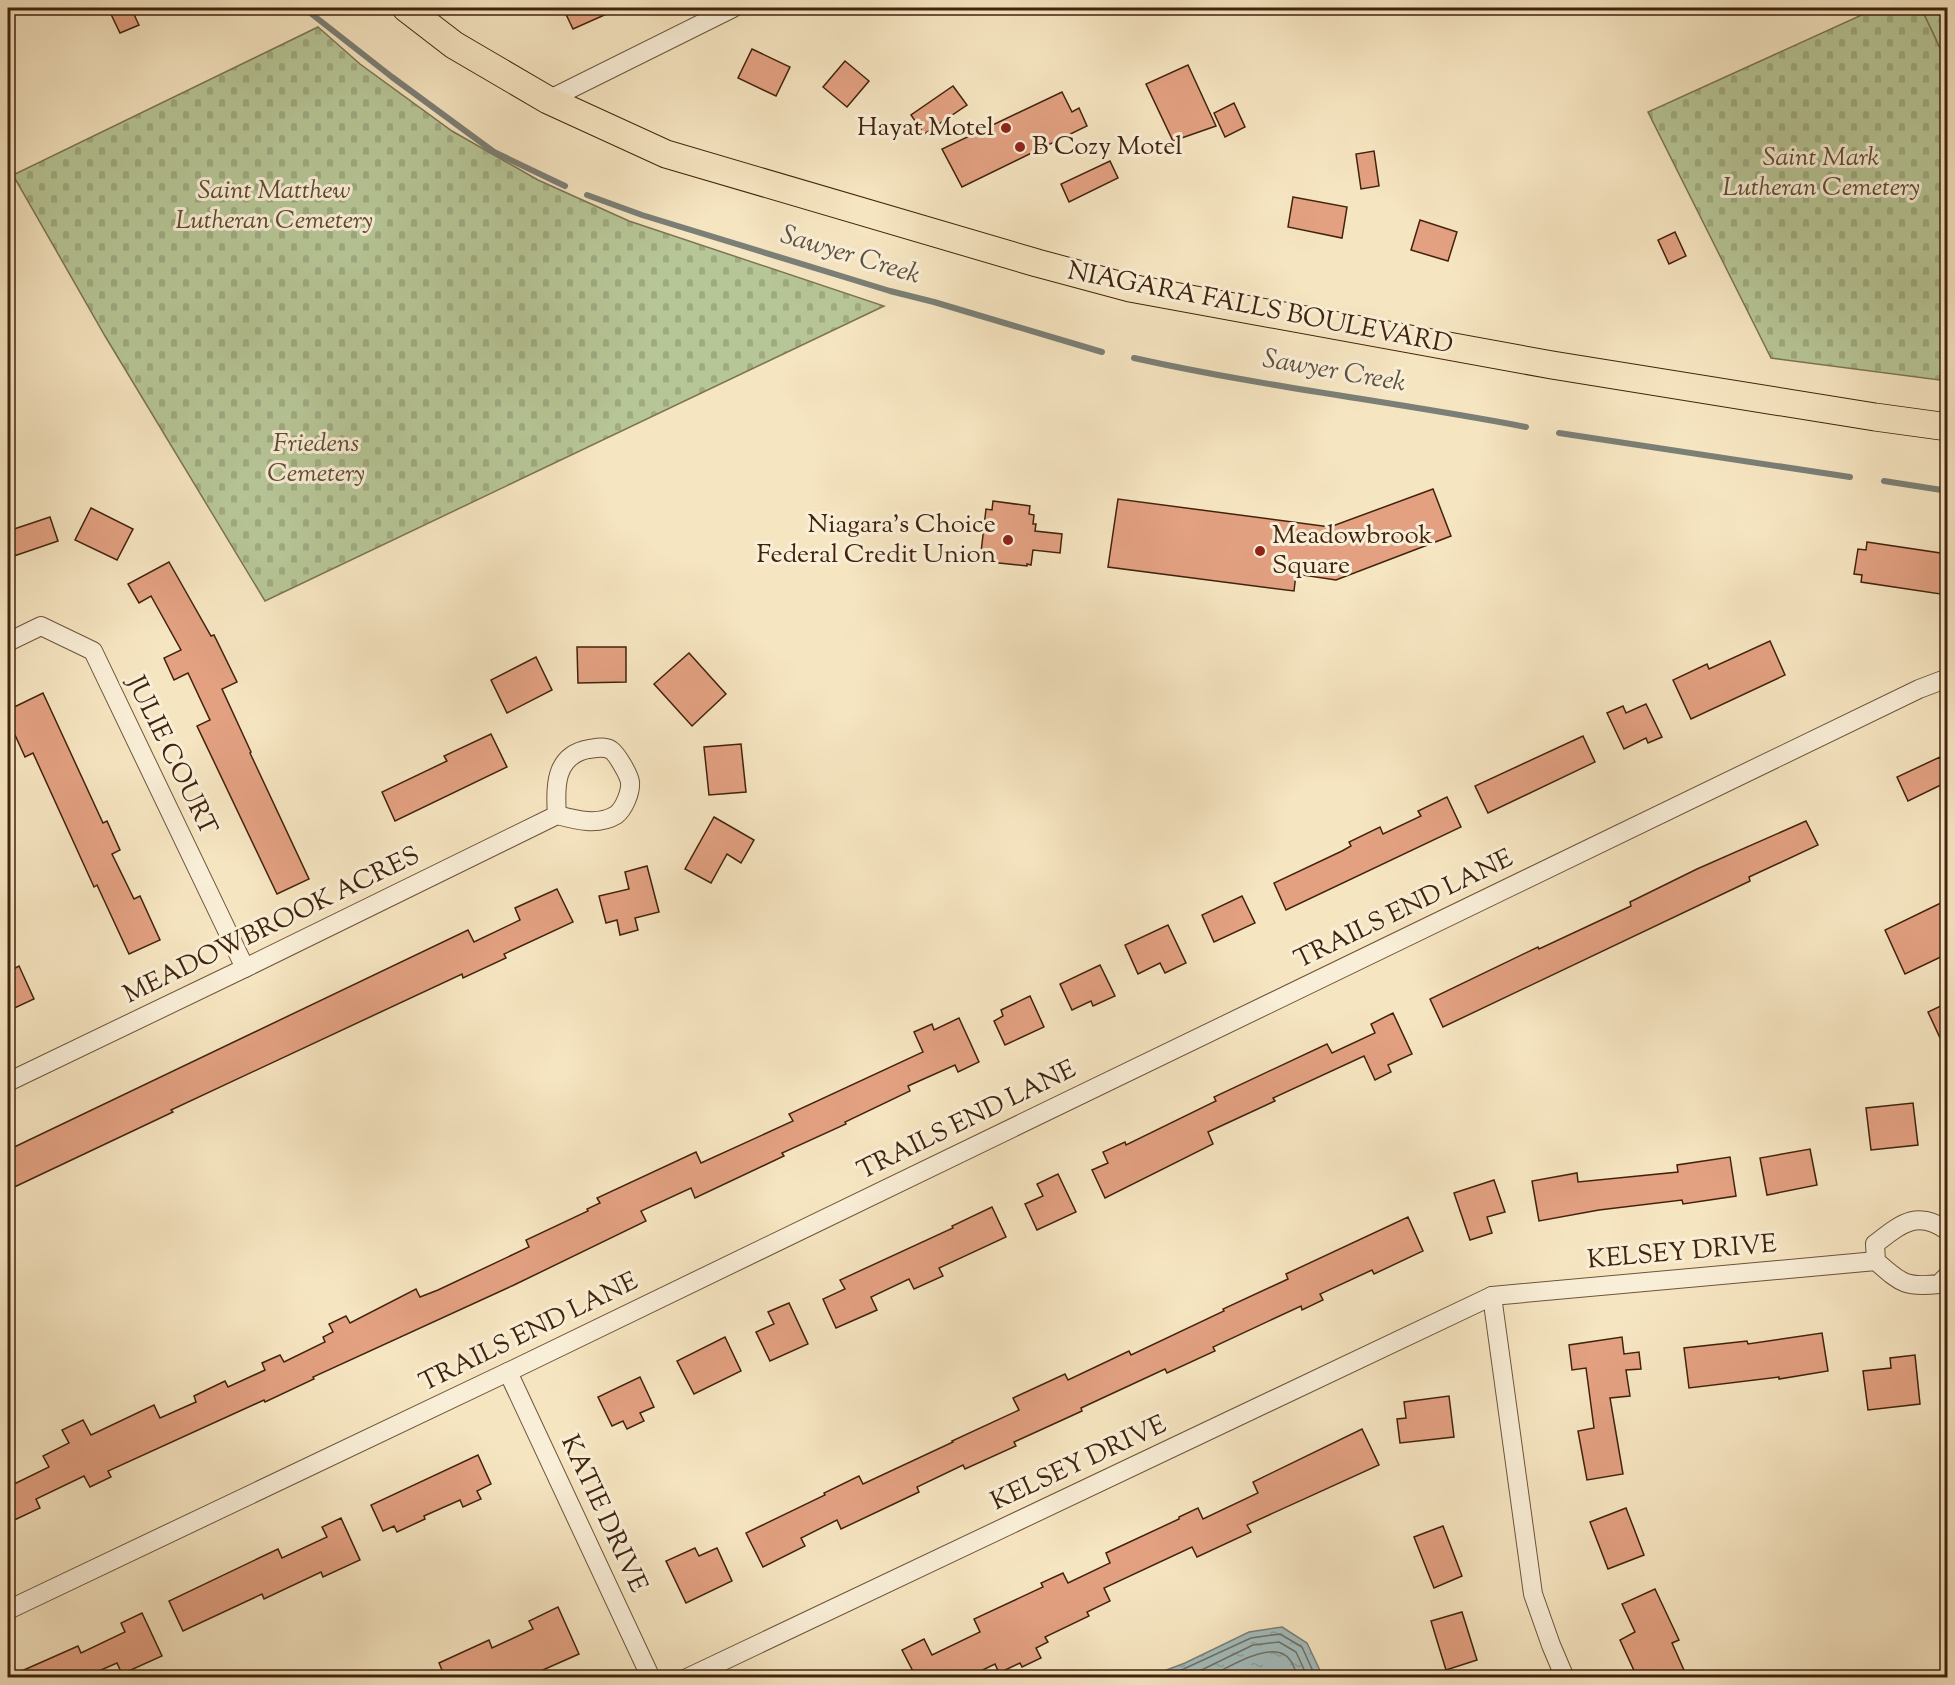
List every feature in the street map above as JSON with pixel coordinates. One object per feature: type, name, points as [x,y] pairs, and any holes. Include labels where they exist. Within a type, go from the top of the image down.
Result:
[{"type":"main road","name":"NIAGARA FALLS BOULEVARD","points":[[406,8],[454,45],[548,100],[666,154],[1037,263],[1130,288],[1551,365],[1947,427]]},
{"type":"street","points":[[548,100],[733,8]]},
{"type":"street","name":"JULIE COURT","points":[[8,642],[41,626],[93,651],[245,968]]},
{"type":"street","name":"TRAILS END LANE","points":[[8,1610],[508,1372],[1919,689],[1947,678]]},
{"type":"street","points":[[600,747],[611,750],[622,764],[630,782],[627,800],[617,814],[602,820],[582,822],[557,816],[555,789],[562,766],[577,751],[600,747]]},
{"type":"street","name":"MEADOWBROOK ACRES","points":[[8,1082],[557,816]]},
{"type":"street","points":[[1947,1231],[1935,1222],[1912,1220],[1894,1229],[1875,1244],[1876,1261],[1904,1283],[1918,1287],[1939,1284],[1947,1275]]},
{"type":"street","name":"KELSEY DRIVE","points":[[687,1677],[1492,1296],[1876,1261]]},
{"type":"street","points":[[1492,1296],[1533,1594],[1565,1677]]},
{"type":"street","name":"KATIE DRIVE","points":[[508,1372],[651,1677]]},
{"type":"green space","name":"Saint Mark Lutheran Cemetery","points":[[1877,8],[1921,8],[1947,63],[1947,381],[1771,358],[1648,112]]},
{"type":"green space","points":[[1921,8],[1947,8],[1947,63]]},
{"type":"green space","points":[[318,27],[360,64],[452,131],[538,180],[629,221],[884,306],[265,601],[105,336],[13,175]]},
{"type":"water","points":[[1282,1627],[1307,1643],[1323,1677],[1148,1677],[1185,1663],[1249,1632]]},
{"type":"building","points":[[108,8],[131,8],[139,25],[120,33]]},
{"type":"building","points":[[563,8],[620,8],[573,29]]},
{"type":"building","points":[[752,49],[790,67],[776,96],[738,78]]},
{"type":"building","points":[[845,61],[869,81],[847,107],[823,87]]},
{"type":"building","points":[[1188,65],[1216,126],[1173,141],[1146,84]]},
{"type":"building","points":[[953,86],[967,105],[924,134],[911,115]]},
{"type":"building","points":[[1062,92],[1072,112],[1079,108],[1087,126],[962,187],[942,149]]},
{"type":"building","points":[[1234,103],[1245,127],[1225,137],[1214,113]]},
{"type":"building","points":[[1374,151],[1379,186],[1361,189],[1356,154]]},
{"type":"building","points":[[1110,161],[1118,178],[1069,202],[1061,184]]},
{"type":"building","points":[[1293,197],[1347,207],[1342,238],[1288,227]]},
{"type":"building","points":[[1420,220],[1457,232],[1448,261],[1411,250]]},
{"type":"building","points":[[1675,232],[1686,256],[1669,264],[1658,240]]},
{"type":"building","name":"Meadowbrook Square","points":[[1433,489],[1451,536],[1336,580],[1296,574],[1294,591],[1108,567],[1118,499],[1330,527]]},
{"type":"building","name":"Niagara's Choice Federal Credit Union","points":[[993,501],[1030,506],[1029,514],[1034,515],[1035,531],[1062,534],[1060,553],[1033,550],[1031,565],[1027,564],[1027,566],[980,561],[986,509],[992,510]]},
{"type":"building","points":[[91,508],[133,529],[117,560],[75,540]]},
{"type":"building","points":[[50,517],[58,541],[14,556],[8,531]]},
{"type":"building","points":[[1867,542],[1947,554],[1947,595],[1861,582],[1862,575],[1854,574],[1858,549],[1866,550]]},
{"type":"building","points":[[169,562],[211,636],[214,635],[237,682],[222,689],[309,879],[277,894],[197,726],[210,720],[188,673],[174,680],[164,658],[181,650],[151,596],[139,603],[128,584]]},
{"type":"building","points":[[1770,641],[1785,675],[1691,719],[1673,680],[1707,664],[1709,669]]},
{"type":"building","points":[[577,647],[626,647],[626,682],[578,683]]},
{"type":"building","points":[[689,653],[726,694],[692,726],[654,684]]},
{"type":"building","points":[[536,657],[552,690],[507,713],[491,680]]},
{"type":"building","points":[[43,693],[103,823],[107,821],[120,850],[112,854],[134,899],[140,896],[160,940],[129,954],[97,885],[94,887],[33,753],[25,757],[15,735],[8,738],[8,710]]},
{"type":"building","points":[[1646,704],[1662,737],[1648,743],[1646,738],[1624,749],[1607,713],[1623,706],[1626,713]]},
{"type":"building","points":[[491,734],[507,767],[395,821],[382,792],[447,761],[444,756]]},
{"type":"building","points":[[1583,736],[1595,762],[1488,813],[1475,786]]},
{"type":"building","points":[[741,744],[746,792],[709,795],[704,747]]},
{"type":"building","points":[[1940,757],[1947,773],[1947,782],[1908,801],[1897,777]]},
{"type":"building","points":[[1447,797],[1461,827],[1286,910],[1274,883],[1342,851],[1351,846],[1349,842],[1380,827],[1383,834],[1421,816],[1418,811]]},
{"type":"building","points":[[714,817],[754,840],[741,863],[727,854],[711,883],[685,869]]},
{"type":"building","points":[[1806,821],[1818,845],[1749,877],[1750,881],[1443,1027],[1430,999],[1538,947],[1539,949],[1631,906],[1630,902],[1697,869]]},
{"type":"building","points":[[647,866],[659,912],[635,918],[638,930],[620,935],[617,920],[606,923],[599,896],[629,889],[625,872]]},
{"type":"building","points":[[557,889],[573,922],[504,954],[506,958],[463,978],[462,974],[171,1110],[173,1112],[8,1190],[8,1150],[468,930],[474,942],[520,920],[515,908]]},
{"type":"building","points":[[1242,896],[1255,923],[1214,942],[1202,915]]},
{"type":"building","points":[[1947,900],[1947,954],[1905,974],[1885,930]]},
{"type":"building","points":[[1168,925],[1186,963],[1165,973],[1160,963],[1138,974],[1125,945]]},
{"type":"building","points":[[1100,965],[1115,996],[1093,1006],[1091,1001],[1072,1010],[1060,984]]},
{"type":"building","points":[[19,966],[34,999],[8,1011],[8,972]]},
{"type":"building","points":[[1030,996],[1044,1027],[1005,1045],[994,1021],[1003,1016],[1001,1010]]},
{"type":"building","points":[[1947,1003],[1947,1053],[1928,1012]]},
{"type":"building","points":[[1393,1013],[1412,1054],[1388,1065],[1391,1072],[1375,1080],[1364,1056],[1273,1098],[1275,1101],[1208,1132],[1213,1144],[1105,1198],[1092,1170],[1108,1163],[1103,1152],[1125,1142],[1126,1145],[1216,1101],[1214,1097],[1327,1044],[1332,1053],[1375,1033],[1371,1024]]},
{"type":"building","points":[[959,1018],[979,1062],[958,1072],[955,1065],[908,1086],[910,1091],[782,1153],[784,1156],[695,1198],[691,1188],[641,1211],[646,1221],[514,1285],[313,1377],[314,1379],[265,1402],[264,1400],[108,1471],[111,1477],[90,1487],[84,1476],[36,1499],[40,1508],[8,1523],[8,1487],[49,1467],[43,1456],[69,1443],[62,1430],[83,1420],[91,1435],[154,1405],[160,1418],[196,1402],[194,1396],[225,1381],[228,1387],[265,1370],[262,1363],[280,1355],[284,1362],[325,1342],[323,1337],[333,1332],[329,1324],[346,1316],[350,1323],[416,1289],[420,1297],[438,1290],[529,1247],[526,1240],[588,1211],[587,1209],[600,1203],[597,1198],[696,1152],[701,1163],[793,1121],[789,1114],[923,1052],[914,1032],[932,1024],[934,1030]]},
{"type":"building","points":[[1913,1103],[1918,1145],[1871,1150],[1866,1108]]},
{"type":"building","points":[[1810,1149],[1817,1185],[1767,1195],[1760,1158]]},
{"type":"building","points":[[1730,1157],[1736,1196],[1683,1204],[1682,1200],[1599,1210],[1539,1221],[1532,1181],[1577,1173],[1578,1182],[1678,1172],[1677,1165]]},
{"type":"building","points":[[1058,1174],[1076,1212],[1037,1230],[1025,1204],[1043,1196],[1037,1184]]},
{"type":"building","points":[[1494,1180],[1505,1212],[1487,1217],[1492,1233],[1470,1240],[1454,1193]]},
{"type":"building","points":[[992,1207],[1006,1237],[939,1268],[943,1276],[914,1289],[909,1279],[871,1297],[877,1310],[836,1328],[823,1299],[845,1289],[840,1280],[953,1228],[952,1226]]},
{"type":"building","points":[[1408,1217],[1423,1251],[1374,1274],[1372,1270],[1320,1294],[1323,1300],[1302,1310],[1301,1306],[1213,1347],[1215,1351],[1167,1373],[1165,1369],[1081,1408],[1082,1411],[1014,1442],[1016,1446],[965,1469],[963,1465],[917,1487],[919,1492],[841,1529],[837,1520],[801,1538],[805,1546],[763,1567],[746,1533],[859,1476],[863,1484],[953,1442],[1019,1410],[1013,1398],[1065,1374],[1068,1380],[1129,1351],[1131,1355],[1288,1279],[1286,1274]]},
{"type":"building","points":[[789,1303],[808,1344],[770,1361],[756,1332],[774,1324],[768,1312]]},
{"type":"building","points":[[1822,1333],[1828,1371],[1779,1379],[1779,1377],[1689,1388],[1684,1348],[1747,1341],[1748,1344]]},
{"type":"building","points":[[725,1337],[741,1371],[694,1394],[677,1361]]},
{"type":"building","points":[[1622,1337],[1624,1354],[1639,1352],[1641,1369],[1626,1370],[1630,1396],[1610,1398],[1623,1474],[1587,1480],[1578,1431],[1594,1428],[1586,1368],[1572,1370],[1569,1345]]},
{"type":"building","points":[[1915,1355],[1920,1404],[1868,1410],[1863,1371],[1891,1368],[1890,1358]]},
{"type":"building","points":[[640,1377],[654,1407],[640,1413],[644,1421],[627,1429],[623,1421],[612,1426],[598,1397]]},
{"type":"building","points":[[1449,1396],[1454,1437],[1400,1443],[1397,1419],[1406,1418],[1404,1402]]},
{"type":"building","points":[[1362,1429],[1379,1465],[1247,1525],[1251,1532],[1197,1557],[1192,1547],[1104,1588],[1110,1601],[1087,1612],[1089,1616],[1045,1637],[1048,1642],[1036,1648],[1041,1658],[1022,1667],[1020,1663],[999,1673],[995,1664],[968,1677],[916,1677],[902,1650],[924,1639],[932,1655],[980,1632],[974,1619],[1043,1587],[1041,1583],[1063,1573],[1068,1583],[1110,1563],[1106,1553],[1198,1508],[1203,1519],[1258,1493],[1253,1482]]},
{"type":"building","points":[[478,1455],[491,1484],[477,1491],[481,1499],[463,1507],[460,1500],[424,1516],[425,1519],[397,1532],[394,1526],[383,1531],[371,1505]]},
{"type":"building","points":[[1626,1508],[1644,1555],[1608,1569],[1590,1522]]},
{"type":"building","points":[[341,1518],[360,1560],[323,1577],[321,1572],[264,1599],[262,1594],[183,1631],[169,1601],[278,1549],[282,1558],[327,1537],[322,1527]]},
{"type":"building","points":[[1443,1526],[1462,1576],[1434,1588],[1414,1537]]},
{"type":"building","points":[[695,1548],[699,1556],[717,1548],[732,1581],[686,1603],[666,1561]]},
{"type":"building","points":[[1655,1589],[1679,1640],[1672,1643],[1687,1677],[1637,1677],[1620,1640],[1635,1632],[1622,1604]]},
{"type":"building","points":[[558,1607],[579,1654],[527,1677],[445,1677],[439,1663],[489,1640],[492,1648],[533,1629],[529,1621]]},
{"type":"building","points":[[1462,1612],[1477,1660],[1446,1670],[1431,1621]]},
{"type":"building","points":[[142,1613],[162,1656],[122,1674],[117,1663],[85,1677],[8,1677],[78,1646],[81,1653],[125,1632],[121,1623]]},
{"type":"waterway","name":"Sawyer Creek","points":[[304,8],[392,77],[494,152],[565,186]]},
{"type":"waterway","name":"Sawyer Creek","points":[[587,195],[642,215],[890,291],[1102,352]]},
{"type":"waterway","name":"Sawyer Creek","points":[[1134,358],[1232,378],[1526,427]]},
{"type":"waterway","name":"Sawyer Creek","points":[[1559,433],[1850,477]]},
{"type":"waterway","name":"Sawyer Creek","points":[[1884,481],[1948,491]]},
{"type":"place","name":"Hayat Motel","points":[[1006,128]]},
{"type":"place","name":"B Cozy Motel","points":[[1020,147]]},
{"type":"place","name":"Niagara's Choice Federal Credit Union","points":[[1008,540]]},
{"type":"place","name":"Meadowbrook Square","points":[[1260,551]]},
{"type":"park label","name":"Saint Matthew Lutheran Cemetery","points":[[274,206]]},
{"type":"park label","name":"Friedens Cemetery","points":[[316,459]]}]
